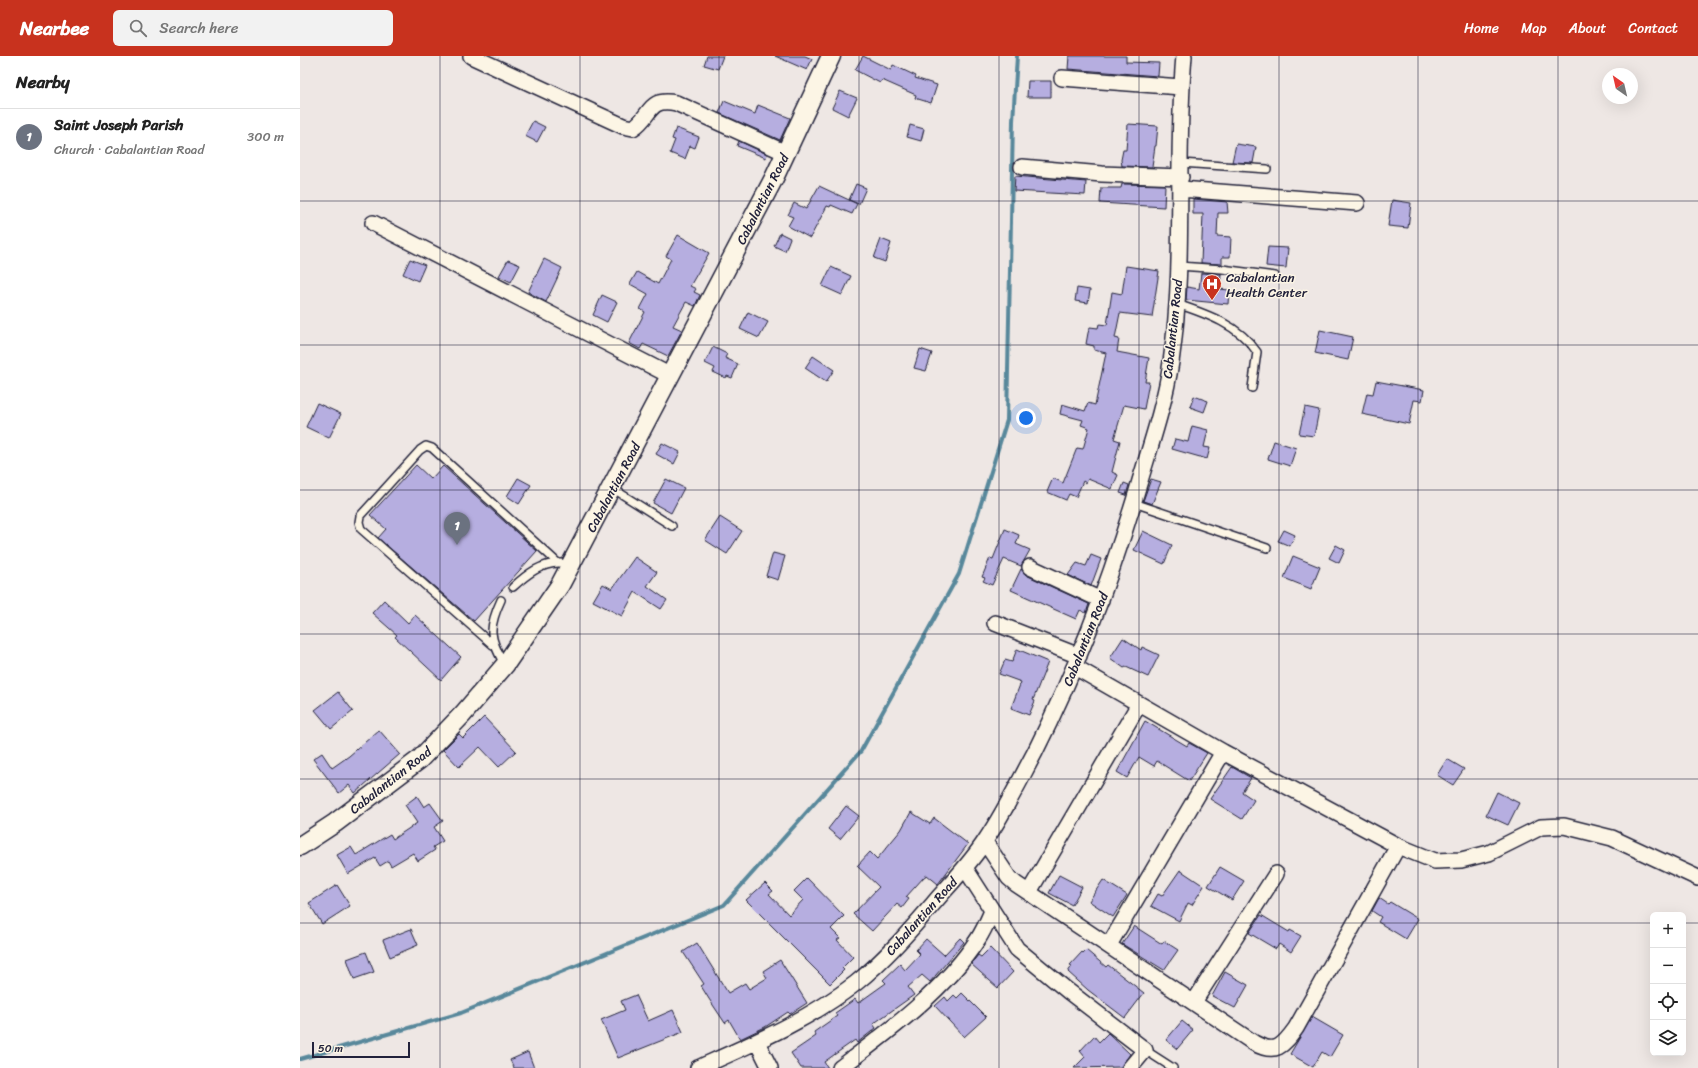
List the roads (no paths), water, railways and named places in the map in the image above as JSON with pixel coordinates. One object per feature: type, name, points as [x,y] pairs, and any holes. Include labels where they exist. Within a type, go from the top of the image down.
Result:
[{"type":"street","points":[[471,56],[622,126],[633,128],[642,120],[651,106],[657,102],[667,101],[676,103],[786,153]]},
{"type":"street","name":"Cabalantian Road","points":[[300,846],[335,823],[420,759],[463,714],[505,665],[560,585],[565,563],[612,488],[671,376],[786,153],[831,56]]},
{"type":"street","name":"Cabalantian Road","points":[[698,1068],[757,1042],[819,1009],[856,983],[889,952],[965,868],[985,842],[1019,784],[1077,661],[1101,600],[1125,534],[1162,404],[1171,363],[1177,304],[1181,176],[1181,87],[1184,56]]},
{"type":"street","points":[[1062,78],[1181,87]]},
{"type":"street","points":[[1022,167],[1102,174],[1181,176],[1356,203]]},
{"type":"street","points":[[373,223],[671,376]]},
{"type":"street","points":[[1030,567],[1101,600]]},
{"type":"street","points":[[995,623],[1077,661],[1139,704],[1223,752],[1398,846],[1435,861],[1460,860],[1489,853],[1541,827],[1564,826],[1612,838],[1698,878]]},
{"type":"street","points":[[1029,892],[1139,704]]},
{"type":"street","points":[[1109,945],[1223,752]]},
{"type":"street","points":[[985,842],[1009,878],[1264,1049],[1273,1049],[1281,1046],[1288,1039],[1305,1012],[1398,846]]},
{"type":"street","points":[[965,868],[992,912],[1017,948],[1028,959],[1144,1050],[1130,1068]]},
{"type":"street","points":[[1194,1002],[1276,874]]},
{"type":"street","points":[[840,1068],[917,1006],[942,983],[978,939],[992,912]]},
{"type":"street","points":[[757,1042],[770,1068]]},
{"type":"lane","points":[[1181,176],[1267,169]]},
{"type":"lane","points":[[1179,266],[1222,269],[1275,276]]},
{"type":"lane","points":[[1177,304],[1210,315],[1249,340],[1257,352],[1252,388]]},
{"type":"lane","points":[[494,645],[361,529],[359,522],[360,516],[420,450],[426,446],[432,448],[565,563]]},
{"type":"lane","points":[[612,488],[672,526]]},
{"type":"lane","points":[[1134,503],[1266,548]]},
{"type":"lane","points":[[513,587],[536,569],[565,563]]},
{"type":"lane","points":[[501,600],[491,632],[494,645],[505,665]]},
{"type":"lane","points":[[1144,1050],[1174,1068]]},
{"type":"waterway","points":[[300,1059],[461,1013],[724,905],[861,751],[959,574],[1007,420],[1013,121],[1017,56]]},
{"type":"place","name":"Cabalantian Health Center","points":[[1212,301]]},
{"type":"place","name":"Saint Joseph Parish","points":[[457,545]]}]
